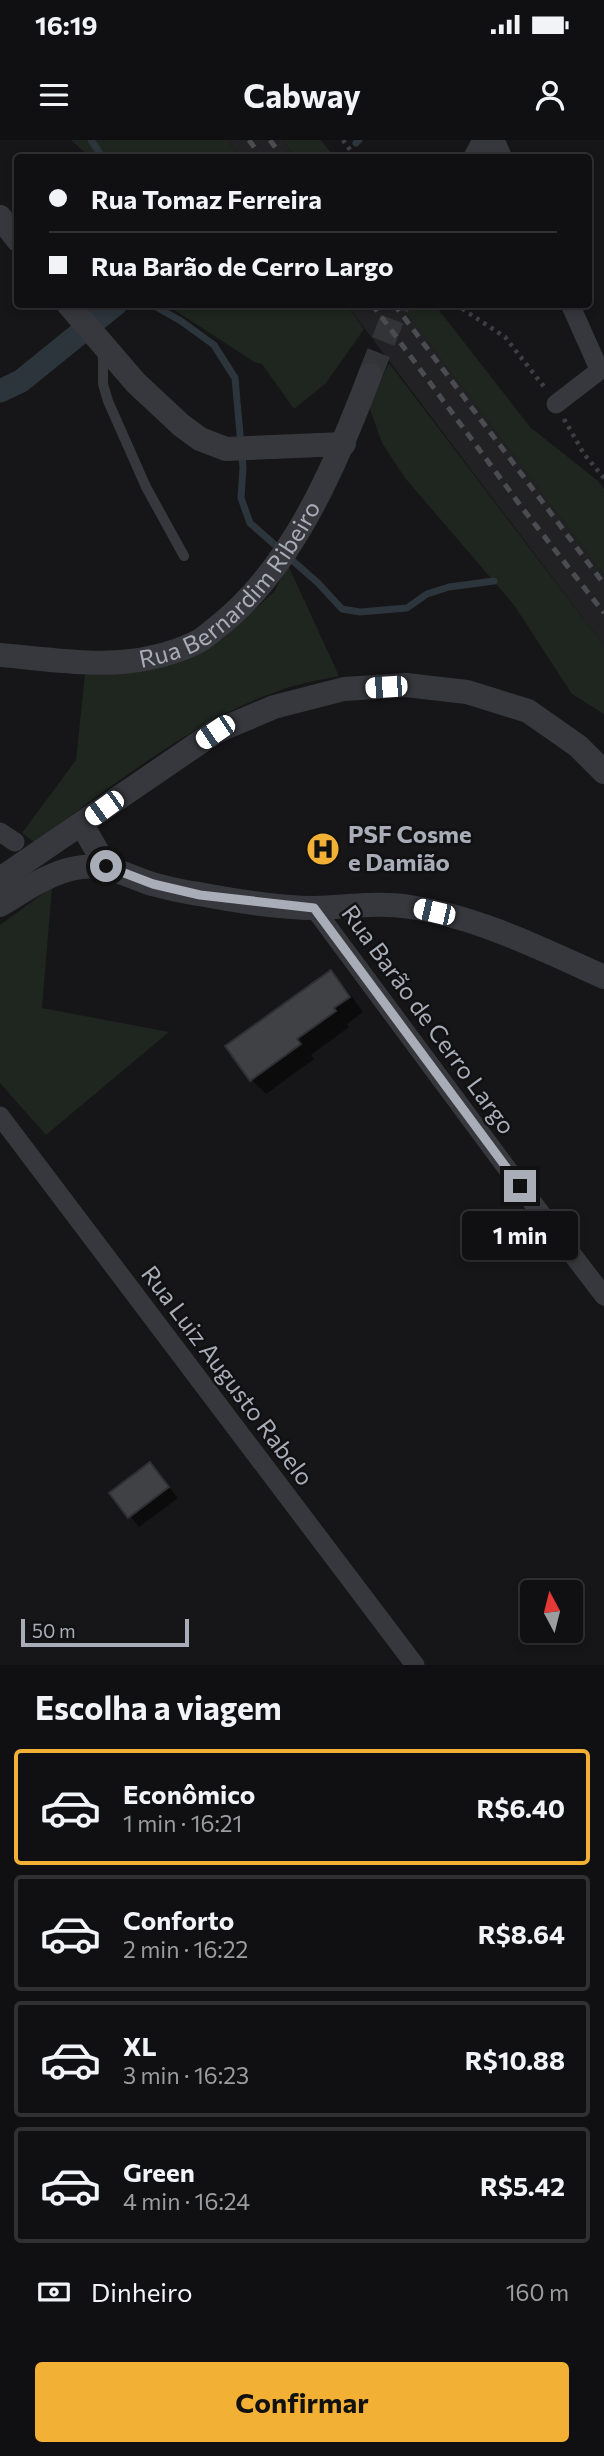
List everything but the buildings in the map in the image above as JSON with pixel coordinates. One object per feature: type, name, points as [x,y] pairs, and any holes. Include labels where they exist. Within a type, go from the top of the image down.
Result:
[{"type":"street","points":[[0,218],[14,235]]},
{"type":"street","points":[[556,404],[602,368],[572,308]]},
{"type":"street","points":[[73,311],[136,383],[200,439],[226,449],[344,444]]},
{"type":"street","name":"Rua Bernardim Ribeiro","points":[[0,655],[108,662],[153,657],[196,643],[236,612],[269,575],[291,542],[344,444],[370,375]]},
{"type":"street","points":[[0,879],[215,732],[274,706],[344,689],[406,685],[467,692],[528,711],[578,746],[604,772]]},
{"type":"street","points":[[82,825],[106,866]]},
{"type":"street","points":[[0,905],[52,875],[77,868],[106,866],[153,884],[200,895],[314,908],[376,904],[410,907],[457,918],[515,937],[604,977]]},
{"type":"street","name":"Rua Barão de Cerro Largo","points":[[314,908],[604,1296]]},
{"type":"street","name":"Rua Luiz Augusto Rabelo","points":[[0,1116],[415,1665]]},
{"type":"lane","points":[[101,341],[103,384],[108,401],[146,487],[184,556]]},
{"type":"path","points":[[461,308],[505,337],[556,404],[584,454],[604,478]]},
{"type":"shaded area","points":[[71,140],[227,140],[238,154],[87,154]]},
{"type":"shaded area","points":[[227,140],[283,140],[294,154],[238,154]]},
{"type":"shaded area","points":[[283,140],[321,140],[332,154],[294,154]]},
{"type":"shaded area","points":[[172,308],[349,308],[364,329],[326,383],[294,409],[262,364],[254,362]]},
{"type":"shaded area","points":[[349,308],[403,308],[604,575],[604,646]]},
{"type":"shaded area","points":[[403,308],[437,308],[530,427],[598,481],[604,489],[604,575]]},
{"type":"shaded area","points":[[389,363],[604,646],[604,714],[572,694],[514,605],[405,478],[382,443],[369,406]]},
{"type":"shaded area","points":[[288,565],[339,676],[281,690],[248,703],[153,757],[34,842],[22,833],[76,760],[86,665],[240,622],[274,592]]},
{"type":"shaded area","points":[[52,887],[42,1008],[169,1032],[46,1135],[0,1083],[0,925]]},
{"type":"waterway","points":[[91,140],[100,154]]},
{"type":"waterway","points":[[356,143],[359,140]]},
{"type":"waterway","points":[[0,391],[21,381],[111,308]]},
{"type":"waterway","points":[[158,308],[214,345],[235,378],[243,468],[241,498],[250,523],[318,583],[342,609],[360,612],[407,608],[427,594],[449,587],[494,581]]},
{"type":"tunnel","points":[[370,375],[396,308]]},
{"type":"railway","points":[[249,140],[259,154]]},
{"type":"railway","points":[[270,140],[280,154]]},
{"type":"railway","points":[[375,308],[523,509],[604,613]]},
{"type":"railway","points":[[397,308],[604,584]]},
{"type":"place","name":"PSF Cosme e Damião","points":[[323,849]]},
{"type":"route","points":[[106,866],[153,884],[200,895],[314,908],[520,1186]]}]
